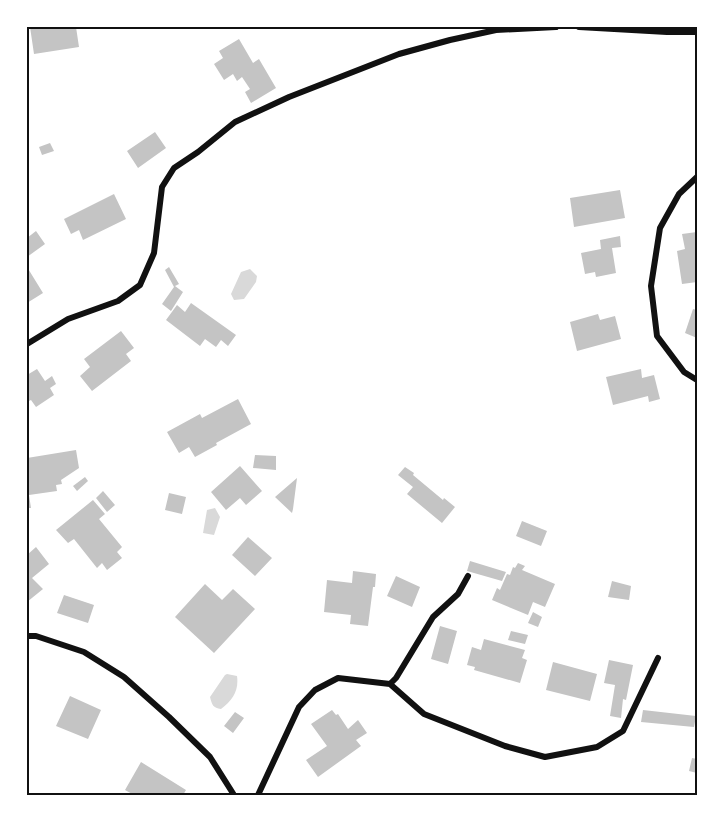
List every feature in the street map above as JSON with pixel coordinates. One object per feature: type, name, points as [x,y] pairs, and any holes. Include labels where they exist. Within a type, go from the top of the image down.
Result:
[{"type":"street","points":[[27,344],[68,319],[118,301],[140,285],[154,253],[162,187],[174,168],[235,122],[289,97],[399,54],[496,30],[556,27]]},
{"type":"street","points":[[579,27],[697,32]]},
{"type":"street","points":[[697,177],[679,194],[660,228],[651,286],[657,336],[684,372],[697,380]]},
{"type":"street","points":[[390,684],[396,678],[433,616],[458,594],[468,576]]},
{"type":"street","points":[[27,636],[36,636],[84,652],[124,677],[210,758],[234,795]]},
{"type":"street","points":[[258,795],[299,707],[315,690],[338,678],[390,684],[424,714],[505,747],[545,757],[597,747],[623,731],[658,658]]},
{"type":"shaded area","points":[[250,269],[257,276],[256,282],[244,299],[234,300],[231,294],[241,272]]},
{"type":"shaded area","points":[[215,508],[220,517],[214,535],[203,533],[207,510]]},
{"type":"shaded area","points":[[227,674],[237,676],[236,690],[229,702],[218,709],[213,706],[210,697]]},
{"type":"building","points":[[30,27],[76,27],[79,47],[34,54]]},
{"type":"building","points":[[239,39],[253,63],[259,59],[276,88],[251,103],[245,92],[250,89],[242,77],[237,81],[233,74],[224,80],[214,64],[223,58],[219,51]]},
{"type":"building","points":[[155,132],[166,148],[138,168],[127,151]]},
{"type":"building","points":[[50,143],[54,151],[42,155],[39,147]]},
{"type":"building","points":[[620,190],[625,218],[574,227],[570,198]]},
{"type":"building","points":[[114,194],[126,219],[83,240],[79,230],[71,234],[64,219]]},
{"type":"building","points":[[36,231],[45,244],[27,257],[27,238]]},
{"type":"building","points":[[697,232],[697,282],[682,284],[677,251],[685,249],[682,234]]},
{"type":"building","points":[[620,236],[621,247],[612,248],[616,273],[596,277],[595,272],[585,274],[581,253],[601,249],[600,240]]},
{"type":"building","points":[[27,267],[43,293],[27,303]]},
{"type":"building","points":[[169,267],[179,284],[175,286],[183,292],[171,311],[162,304],[174,287],[165,270]]},
{"type":"building","points":[[191,303],[236,335],[228,346],[221,340],[216,347],[205,339],[200,346],[166,320],[177,305],[185,312]]},
{"type":"building","points":[[693,309],[697,310],[697,338],[685,333]]},
{"type":"building","points":[[598,314],[600,320],[615,316],[621,339],[577,351],[570,322]]},
{"type":"building","points":[[121,331],[134,348],[126,354],[131,361],[92,391],[80,376],[90,367],[84,359]]},
{"type":"building","points":[[37,369],[45,381],[52,376],[56,384],[50,388],[54,395],[36,407],[31,400],[27,402],[27,375]]},
{"type":"building","points":[[641,369],[642,378],[654,375],[660,399],[649,402],[648,396],[613,405],[606,377]]},
{"type":"building","points":[[238,399],[251,424],[195,457],[189,447],[179,453],[167,432],[200,414],[202,418]]},
{"type":"building","points":[[76,450],[79,468],[61,480],[62,484],[56,485],[57,491],[29,495],[31,508],[27,508],[27,458]]},
{"type":"building","points":[[255,455],[276,456],[276,470],[253,468]]},
{"type":"building","points":[[240,466],[262,491],[246,505],[240,498],[226,510],[211,492]]},
{"type":"building","points":[[405,467],[443,500],[444,498],[455,507],[442,523],[407,494],[413,487],[398,475]]},
{"type":"building","points":[[85,477],[88,481],[77,491],[73,486]]},
{"type":"building","points":[[297,478],[293,509],[292,513],[275,497]]},
{"type":"building","points":[[103,491],[115,505],[107,512],[96,498]]},
{"type":"building","points":[[169,493],[186,497],[182,514],[165,510]]},
{"type":"building","points":[[93,500],[105,514],[99,519],[122,547],[117,552],[122,558],[107,570],[102,563],[97,568],[74,539],[68,543],[56,530]]},
{"type":"building","points":[[522,521],[547,531],[541,546],[516,536]]},
{"type":"building","points":[[248,537],[272,558],[255,576],[232,555]]},
{"type":"building","points":[[36,547],[49,564],[32,578],[43,589],[27,602],[27,555]]},
{"type":"building","points":[[470,561],[506,572],[502,581],[467,571]]},
{"type":"building","points":[[518,563],[525,566],[522,570],[555,584],[545,607],[533,602],[528,615],[492,600],[497,588],[500,590],[507,574],[510,575],[513,567],[515,568]]},
{"type":"building","points":[[353,571],[376,574],[368,626],[350,624],[351,615],[324,612],[327,580],[352,583]]},
{"type":"building","points":[[396,576],[420,587],[412,607],[387,596]]},
{"type":"building","points":[[612,581],[631,586],[629,600],[608,597]]},
{"type":"building","points":[[205,584],[222,600],[233,589],[255,609],[214,653],[175,617]]},
{"type":"building","points":[[64,595],[94,605],[88,623],[57,613]]},
{"type":"building","points":[[533,612],[542,617],[538,627],[528,623]]},
{"type":"building","points":[[440,626],[457,631],[448,664],[431,659]]},
{"type":"building","points":[[511,631],[528,635],[525,644],[508,640]]},
{"type":"building","points":[[484,639],[525,650],[522,658],[527,660],[520,683],[474,670],[475,667],[467,665],[472,647],[481,650]]},
{"type":"building","points":[[609,660],[633,665],[626,700],[623,699],[621,718],[610,716],[615,685],[604,683]]},
{"type":"building","points":[[553,662],[597,674],[590,701],[546,690]]},
{"type":"building","points":[[70,696],[101,710],[88,739],[56,726]]},
{"type":"building","points":[[332,710],[336,715],[338,714],[348,729],[358,720],[367,733],[356,740],[361,746],[318,777],[306,760],[327,746],[311,724]]},
{"type":"building","points":[[643,710],[696,716],[694,727],[641,722]]},
{"type":"building","points":[[235,712],[244,718],[233,733],[224,726]]},
{"type":"building","points":[[692,758],[697,759],[697,773],[689,771]]},
{"type":"building","points":[[141,762],[186,790],[183,795],[134,795],[125,790]]}]
